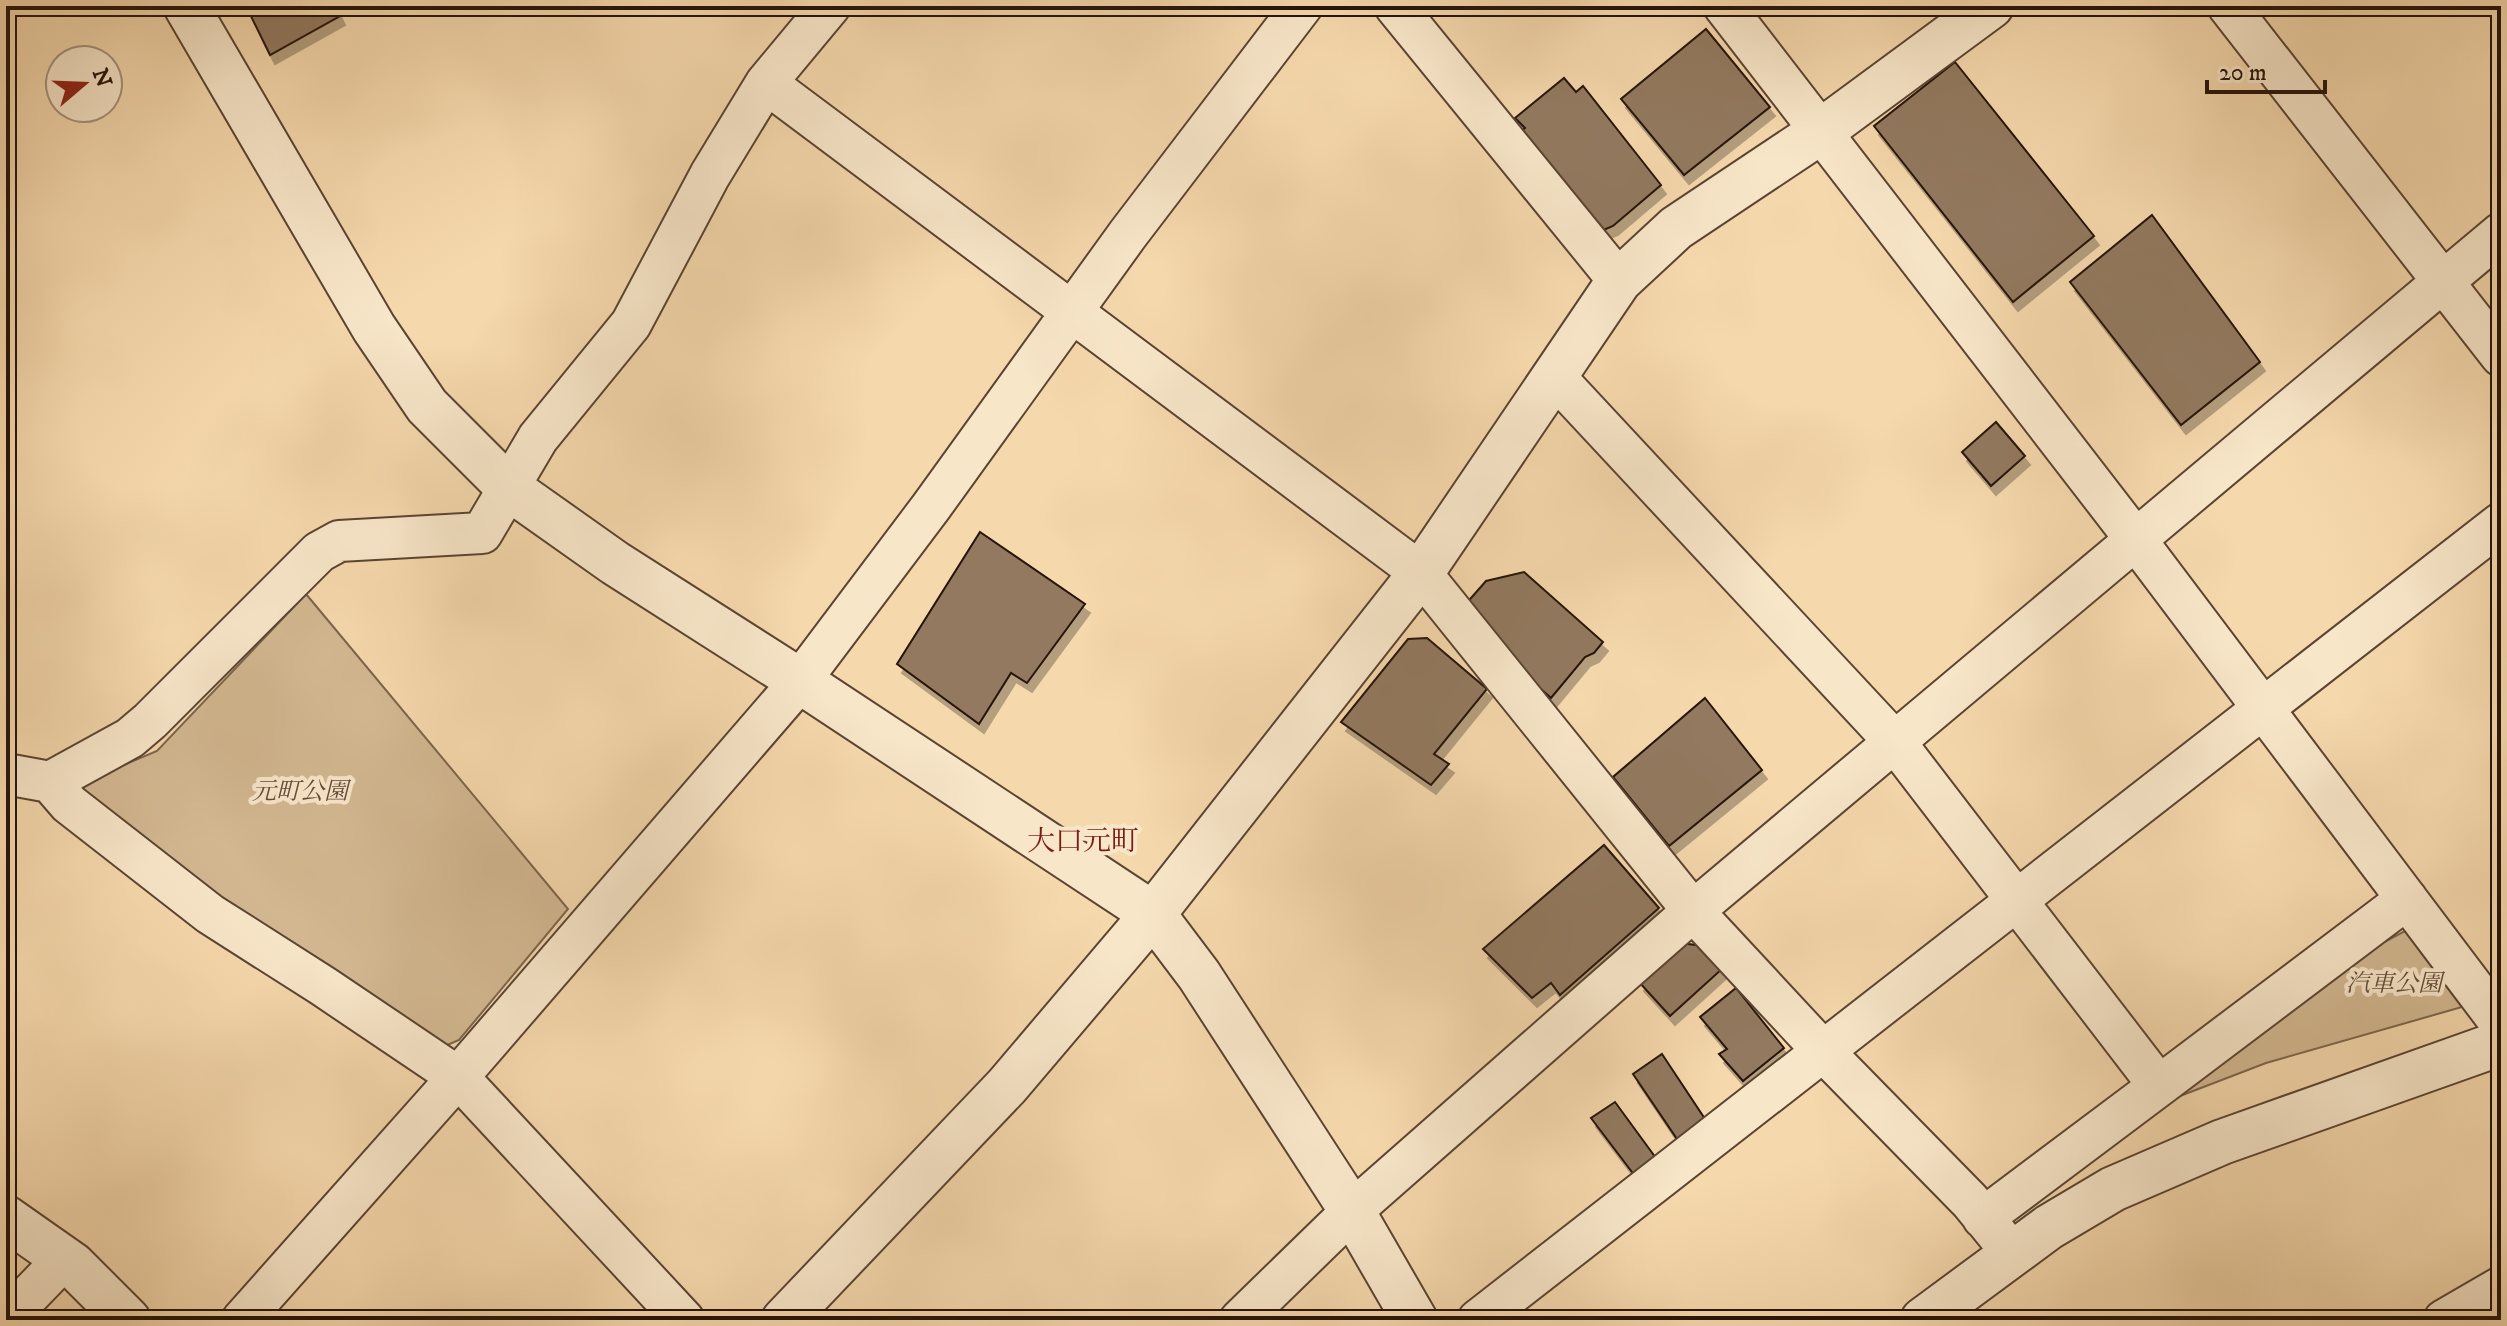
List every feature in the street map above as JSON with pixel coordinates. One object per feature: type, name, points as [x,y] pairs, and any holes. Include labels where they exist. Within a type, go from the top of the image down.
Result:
[{"type":"street","points":[[186,6],[374,328],[427,406],[509,488],[615,563],[1153,914],[1199,975],[1352,1211],[1415,1320]]},
{"type":"street","points":[[50,782],[130,738],[150,721],[319,552],[339,541],[482,533],[538,438],[631,324],[710,175],[766,83],[830,6]]},
{"type":"street","points":[[242,1320],[458,1077],[800,681],[1128,234],[1302,6]]},
{"type":"street","points":[[1395,6],[1619,281]]},
{"type":"street","points":[[1724,6],[2136,540],[2501,1024]]},
{"type":"street","points":[[784,1320],[1007,1086],[1153,914],[1421,573],[1619,281],[1676,228],[1820,132],[1991,6]]},
{"type":"street","points":[[2228,6],[2501,356]]},
{"type":"street","points":[[766,83],[1421,573],[1693,911],[1823,1051],[1970,1201],[2013,1254]]},
{"type":"street","points":[[1240,1320],[1352,1211],[1693,911],[2501,233]]},
{"type":"street","points":[[1554,376],[1895,742],[2159,1086]]},
{"type":"street","points":[[1478,1320],[2501,523]]},
{"type":"street","points":[[6,774],[50,782],[69,804],[210,914],[458,1077],[684,1320]]},
{"type":"street","points":[[1983,1218],[2407,899]]},
{"type":"street","points":[[1923,1320],[2049,1227],[2113,1189],[2171,1162],[2501,1043]]},
{"type":"street","points":[[6,1218],[73,1265],[128,1320]]},
{"type":"street","points":[[6,1319],[64,1259]]},
{"type":"street","points":[[2454,1317],[2501,1287]]},
{"type":"green space","name":"元町公園","points":[[306,594],[568,909],[459,1040],[445,1046],[86,807],[83,789],[88,780],[157,751]]},
{"type":"green space","name":"汽車公園","points":[[2405,931],[2462,1007],[2266,1063],[2154,1106],[2333,969]]},
{"type":"building","points":[[246,6],[335,6],[340,16],[270,55]]},
{"type":"building","points":[[1706,29],[1770,107],[1684,175],[1621,99]]},
{"type":"building","points":[[1955,62],[2094,236],[2013,302],[1874,126]]},
{"type":"building","points":[[1564,78],[1576,92],[1583,86],[1661,185],[1613,226],[1585,238],[1513,138],[1525,128],[1515,118]]},
{"type":"building","points":[[2152,215],[2260,362],[2181,425],[2070,282]]},
{"type":"building","points":[[1996,422],[2025,456],[1991,486],[1962,452]]},
{"type":"building","points":[[980,532],[1085,604],[1027,683],[1011,673],[979,724],[897,664]]},
{"type":"building","points":[[1524,572],[1603,642],[1594,653],[1585,657],[1551,698],[1457,614],[1486,581]]},
{"type":"building","points":[[1427,638],[1487,689],[1434,754],[1449,764],[1431,785],[1341,722],[1408,639]]},
{"type":"building","points":[[1705,698],[1762,770],[1669,846],[1613,777]]},
{"type":"building","points":[[1604,845],[1659,908],[1560,995],[1551,983],[1532,998],[1483,949]]},
{"type":"building","points":[[1681,943],[1703,946],[1723,968],[1670,1016],[1639,982]]},
{"type":"building","points":[[1736,988],[1784,1048],[1743,1081],[1719,1054],[1727,1049],[1700,1017]]},
{"type":"building","points":[[1662,1054],[1707,1122],[1679,1142],[1633,1074]]},
{"type":"building","points":[[1615,1102],[1661,1165],[1638,1180],[1591,1118]]},
{"type":"district","name":"大口元町","points":[[1083,841]]}]
